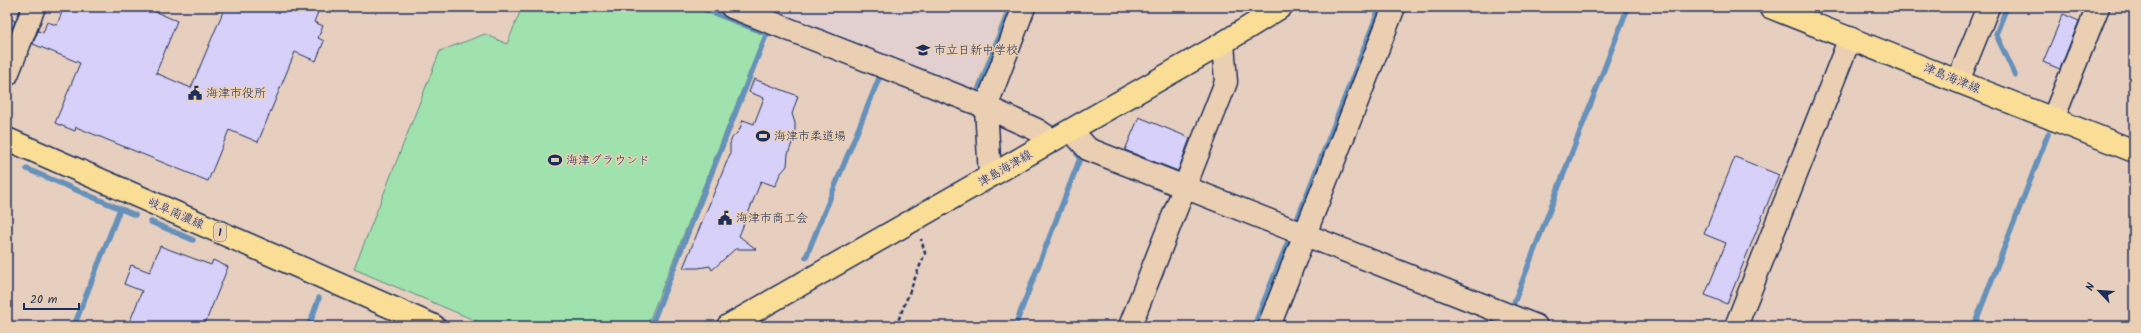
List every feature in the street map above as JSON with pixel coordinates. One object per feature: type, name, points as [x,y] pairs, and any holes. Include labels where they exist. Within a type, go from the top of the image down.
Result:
[{"type":"main road","name":"津島海津線","points":[[728,326],[1052,140],[1074,129],[1223,43],[1281,7]]},
{"type":"main road","name":"津島海津線","points":[[1770,7],[2134,151]]},
{"type":"main road","name":"岐阜南濃線","points":[[7,139],[427,325]]},
{"type":"street","points":[[7,76],[34,7]]},
{"type":"street","points":[[732,7],[986,107],[1037,130],[1052,140]]},
{"type":"street","points":[[990,176],[986,107],[1024,7]]},
{"type":"street","points":[[1269,326],[1394,7]]},
{"type":"street","points":[[1958,81],[1988,7]]},
{"type":"street","points":[[2053,119],[2098,7]]},
{"type":"street","points":[[1736,326],[1850,38]]},
{"type":"street","points":[[1130,326],[1226,82],[1223,43]]},
{"type":"street","points":[[1074,129],[1078,138],[1088,149],[1536,326]]},
{"type":"path","points":[[896,326],[925,253],[914,220]]},
{"type":"shaded area","name":"市立日新中学校","points":[[748,7],[1004,7],[969,94]]},
{"type":"green space","name":"海津グラウンド","points":[[522,7],[693,7],[764,35],[647,326],[488,326],[354,269],[440,51],[485,34],[507,44]]},
{"type":"building","points":[[64,7],[144,7],[177,21],[156,73],[191,88],[225,7],[320,7],[314,22],[323,26],[318,38],[324,41],[316,61],[295,52],[258,142],[229,130],[208,181],[76,127],[75,131],[55,123],[80,63],[33,44],[38,31],[43,33],[47,22],[57,25]]},
{"type":"building","points":[[2063,14],[2079,21],[2060,69],[2043,62]]},
{"type":"building","points":[[7,17],[15,21],[10,35],[7,34]]},
{"type":"building","points":[[754,79],[798,96],[792,114],[795,123],[795,135],[788,154],[787,166],[780,174],[775,186],[761,181],[739,236],[756,249],[735,249],[712,270],[710,266],[683,268],[730,154],[730,144],[732,138],[739,131],[743,120],[754,124],[764,98],[749,92]]},
{"type":"building","points":[[1139,117],[1190,138],[1178,171],[1125,150]]},
{"type":"building","points":[[1735,157],[1779,175],[1727,304],[1705,295],[1726,243],[1704,234]]},
{"type":"building","points":[[160,246],[211,265],[213,260],[228,267],[204,326],[128,326],[142,291],[124,284],[131,265],[150,272]]},
{"type":"waterway","points":[[700,7],[769,34]]},
{"type":"waterway","points":[[979,88],[1010,7]]},
{"type":"waterway","points":[[1297,220],[1380,7]]},
{"type":"waterway","points":[[1512,308],[1628,7]]},
{"type":"waterway","points":[[2007,7],[1996,34],[2015,75]]},
{"type":"waterway","points":[[651,326],[767,33]]},
{"type":"waterway","points":[[806,257],[880,76],[886,78]]},
{"type":"waterway","points":[[1974,326],[2048,134]]},
{"type":"waterway","points":[[1015,326],[1081,156],[1077,154]]},
{"type":"waterway","points":[[27,169],[135,215]]},
{"type":"waterway","points":[[74,326],[120,209]]},
{"type":"waterway","points":[[151,222],[193,240]]},
{"type":"waterway","points":[[1254,326],[1291,234]]},
{"type":"waterway","points":[[309,326],[319,298]]},
{"type":"place","name":"市立日新中学校","points":[[923,50]]},
{"type":"place","name":"海津市役所","points":[[195,93]]},
{"type":"place","name":"海津市柔道場","points":[[763,136]]},
{"type":"place","name":"海津グラウンド","points":[[555,160]]},
{"type":"place","name":"海津市商工会","points":[[725,218]]}]
